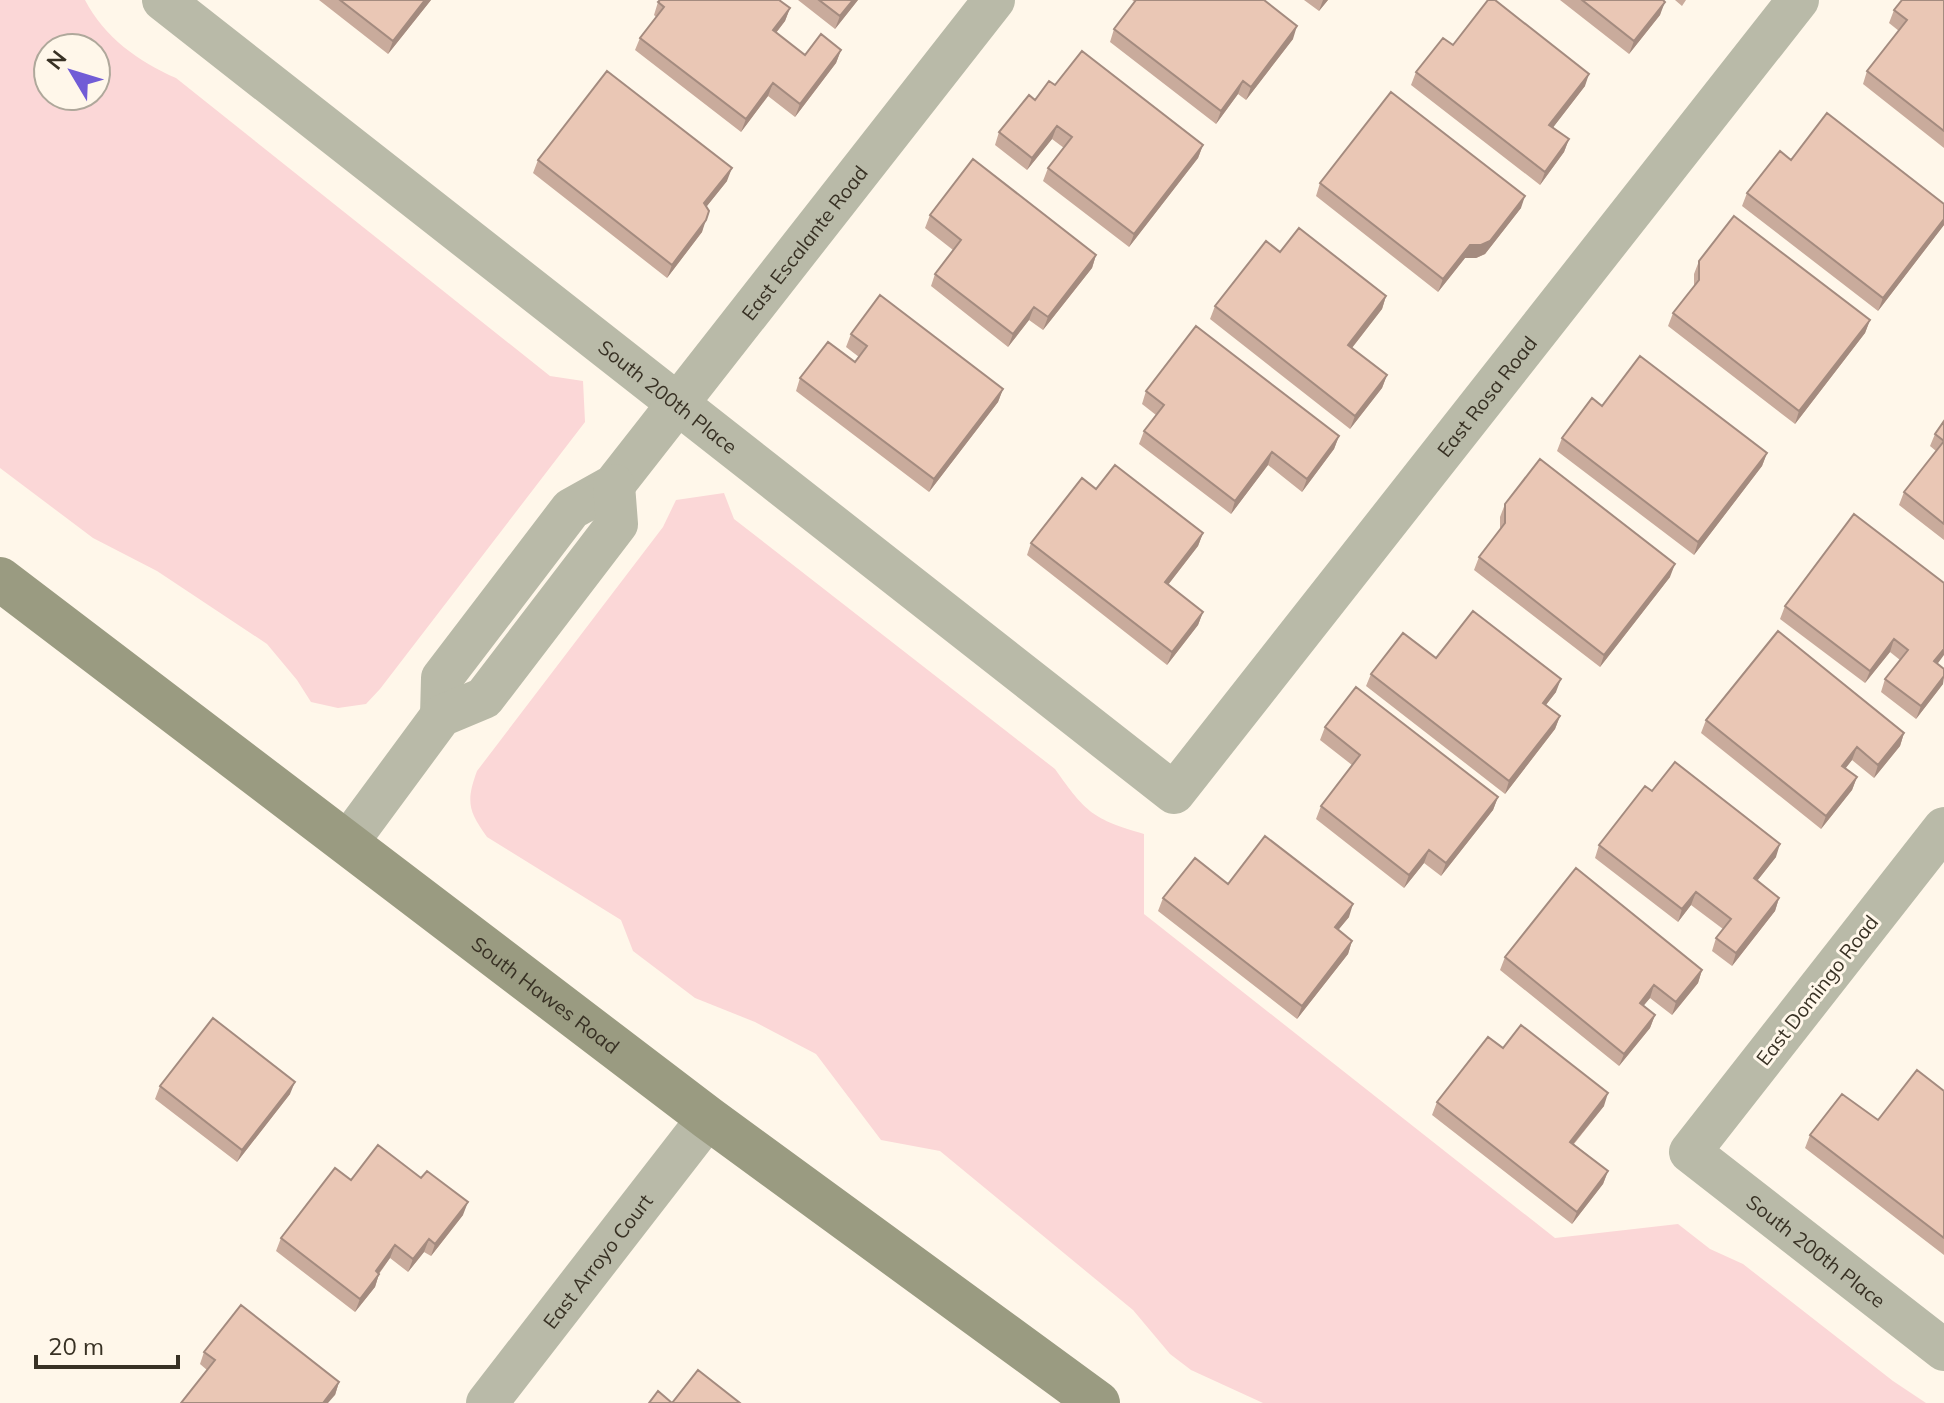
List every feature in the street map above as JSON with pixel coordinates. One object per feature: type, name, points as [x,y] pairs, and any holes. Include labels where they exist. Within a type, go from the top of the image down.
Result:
[{"type":"main road","name":"South Hawes Road","points":[[0,579],[708,1118],[1098,1403]]},
{"type":"street","name":"South 200th Place","points":[[163,0],[1174,793]]},
{"type":"street","name":"East Escalante Road","points":[[348,842],[441,716],[442,678],[571,509],[614,485],[994,0]]},
{"type":"street","name":"East Rosa Road","points":[[1174,793],[1798,0]]},
{"type":"street","name":"East Domingo Road","points":[[1690,1152],[1944,828]]},
{"type":"street","name":"East Arroyo Court","points":[[487,1403],[708,1118]]},
{"type":"street","name":"South 200th Place","points":[[1690,1152],[1944,1350]]},
{"type":"shaded area","points":[[0,0],[85,0],[107,32],[32,32],[32,112],[112,112],[112,37],[149,64],[176,78],[550,376],[583,381],[585,422],[366,704],[338,708],[311,702],[267,644],[157,571],[93,538],[0,468]]},
{"type":"shaded area","points":[[724,493],[734,519],[1055,769],[1083,805],[1113,824],[1144,834],[1144,914],[1555,1238],[1678,1224],[1710,1249],[1743,1264],[1893,1381],[1926,1403],[1263,1403],[1191,1370],[1170,1354],[1133,1310],[940,1151],[881,1140],[816,1054],[755,1022],[695,998],[633,951],[621,920],[487,837],[471,806],[471,790],[477,771],[663,527],[676,500]]},
{"type":"building","points":[[340,0],[425,0],[393,41]]},
{"type":"building","points":[[779,0],[790,8],[773,30],[805,55],[821,34],[841,50],[800,104],[773,83],[746,119],[640,38],[664,7],[658,2]]},
{"type":"building","points":[[819,0],[853,0],[840,16]]},
{"type":"building","points":[[1136,0],[1264,0],[1297,26],[1251,87],[1243,81],[1221,111],[1114,29]]},
{"type":"building","points":[[1488,0],[1495,0],[1589,74],[1549,125],[1569,139],[1545,172],[1416,72],[1443,38],[1453,45]]},
{"type":"building","points":[[1582,0],[1663,0],[1665,2],[1634,41]]},
{"type":"building","points":[[1902,0],[1944,0],[1944,131],[1867,71],[1907,20],[1894,10]]},
{"type":"building","points":[[1082,51],[1203,145],[1134,234],[1048,168],[1072,137],[1057,126],[1032,158],[999,132],[1029,95],[1035,100],[1049,81],[1055,85]]},
{"type":"building","points":[[607,71],[732,168],[704,203],[709,211],[706,220],[672,265],[538,160]]},
{"type":"building","points":[[1391,92],[1525,196],[1490,241],[1470,245],[1443,279],[1320,183]]},
{"type":"building","points":[[1827,113],[1944,204],[1944,219],[1883,298],[1747,193],[1780,151],[1791,160]]},
{"type":"building","points":[[973,159],[1096,255],[1048,317],[1034,307],[1013,334],[935,274],[961,240],[930,215]]},
{"type":"building","points":[[1734,216],[1870,320],[1799,411],[1673,313],[1699,280],[1699,261]]},
{"type":"building","points":[[1299,228],[1386,296],[1348,345],[1387,375],[1355,416],[1215,306],[1266,241],[1280,252]]},
{"type":"building","points":[[880,295],[1003,389],[934,479],[800,378],[828,342],[855,362],[867,346],[851,334]]},
{"type":"building","points":[[1196,326],[1339,436],[1307,479],[1272,452],[1235,501],[1144,431],[1164,405],[1146,391]]},
{"type":"building","points":[[1640,356],[1767,453],[1698,542],[1562,438],[1592,398],[1602,406]]},
{"type":"building","points":[[1944,421],[1944,441],[1935,434]]},
{"type":"building","points":[[1944,441],[1944,524],[1904,492]]},
{"type":"building","points":[[1540,459],[1675,564],[1604,655],[1479,557],[1505,523],[1505,504]]},
{"type":"building","points":[[1115,465],[1203,533],[1165,582],[1203,612],[1172,652],[1031,543],[1082,478],[1096,489]]},
{"type":"building","points":[[1854,514],[1944,583],[1944,649],[1934,661],[1944,669],[1944,676],[1921,706],[1885,679],[1908,650],[1894,639],[1870,671],[1785,606]]},
{"type":"building","points":[[1473,611],[1561,679],[1543,703],[1560,716],[1509,781],[1371,674],[1403,633],[1436,658]]},
{"type":"building","points":[[1778,631],[1904,733],[1878,765],[1857,747],[1842,766],[1857,777],[1826,816],[1706,720]]},
{"type":"building","points":[[1356,687],[1498,797],[1446,863],[1429,850],[1409,875],[1321,806],[1360,755],[1325,727]]},
{"type":"building","points":[[1675,762],[1780,844],[1754,878],[1779,898],[1736,953],[1716,938],[1731,919],[1696,892],[1682,909],[1599,845],[1645,786],[1652,791]]},
{"type":"building","points":[[1265,836],[1353,904],[1335,927],[1352,941],[1302,1006],[1163,898],[1195,858],[1228,884]]},
{"type":"building","points":[[1576,868],[1702,970],[1676,1002],[1654,985],[1640,1003],[1655,1015],[1624,1054],[1505,957]]},
{"type":"building","points":[[213,1018],[295,1082],[242,1150],[160,1086]]},
{"type":"building","points":[[1521,1025],[1608,1093],[1570,1142],[1608,1171],[1577,1212],[1437,1102],[1488,1037],[1503,1048]]},
{"type":"building","points":[[1917,1070],[1944,1091],[1944,1238],[1810,1135],[1842,1094],[1878,1120]]},
{"type":"building","points":[[378,1145],[421,1178],[427,1171],[468,1202],[435,1244],[429,1239],[413,1259],[395,1245],[360,1299],[281,1238],[335,1168],[351,1180]]},
{"type":"building","points":[[241,1305],[339,1382],[323,1403],[181,1403],[215,1360],[204,1352]]},
{"type":"building","points":[[698,1370],[740,1403],[672,1403]]},
{"type":"building","points":[[658,1391],[672,1403],[649,1403]]}]
